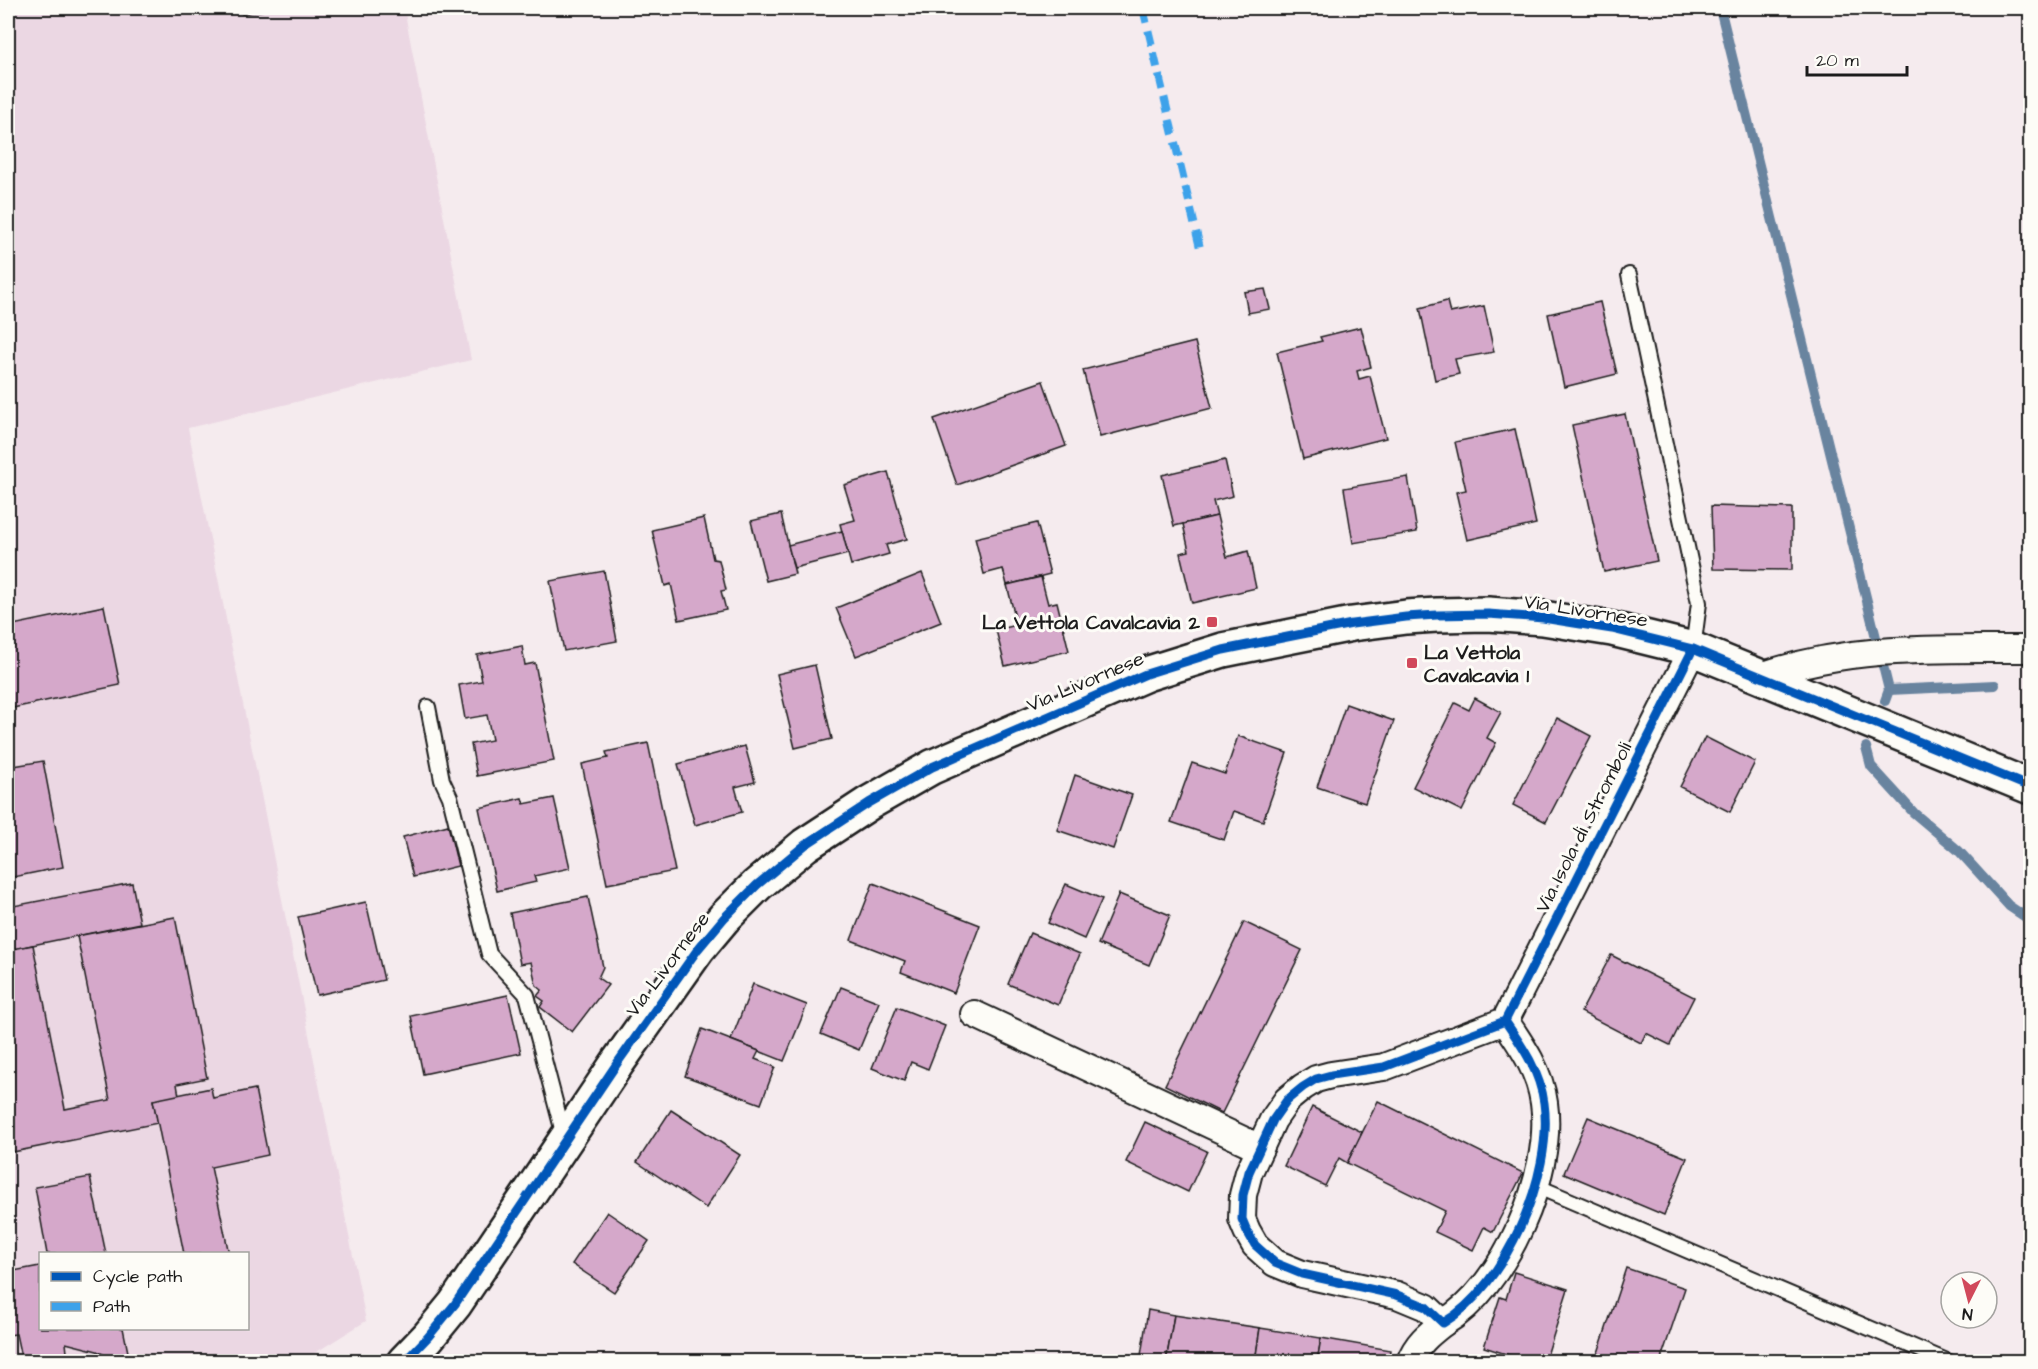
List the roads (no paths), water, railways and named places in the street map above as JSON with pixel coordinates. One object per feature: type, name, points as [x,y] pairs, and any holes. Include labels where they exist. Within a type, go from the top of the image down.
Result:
[{"type":"street","name":"Via Livornese","points":[[404,1362],[455,1304],[618,1062],[698,949],[724,918],[757,885],[805,845],[869,803],[932,767],[1146,674],[1223,650],[1352,624],[1406,617],[1488,614],[1543,618],[1612,629],[1693,649],[2031,787]]},
{"type":"street","name":"Via Isola di Stromboli","points":[[1505,1021],[1693,649]]},
{"type":"street","points":[[1761,676],[1795,664],[1844,655],[1896,650],[2031,649]]},
{"type":"street","points":[[974,1014],[1260,1148]]},
{"type":"street","points":[[1410,1362],[1425,1337],[1470,1304],[1493,1275],[1511,1245],[1536,1186],[1546,1131],[1544,1103],[1538,1077],[1527,1054],[1505,1021],[1384,1067],[1316,1079],[1287,1100],[1274,1120],[1249,1172],[1243,1195],[1242,1219],[1256,1245],[1275,1263],[1302,1274],[1397,1295],[1426,1307],[1443,1323]]},
{"type":"lane","points":[[1629,275],[1699,603],[1693,649]]},
{"type":"lane","points":[[428,707],[442,780],[450,797],[489,954],[527,994],[566,1141]]},
{"type":"lane","points":[[1536,1186],[1949,1362]]},
{"type":"waterway","points":[[1720,8],[1889,690],[1885,701]]},
{"type":"waterway","points":[[1889,690],[1995,685]]},
{"type":"waterway","points":[[1866,747],[1871,766],[1914,813],[1959,851],[2009,906],[2030,920]]},
{"type":"place","name":"La Vettola Cavalcavia 2","points":[[1212,622]]},
{"type":"place","name":"La Vettola Cavalcavia 1","points":[[1412,663]]}]
